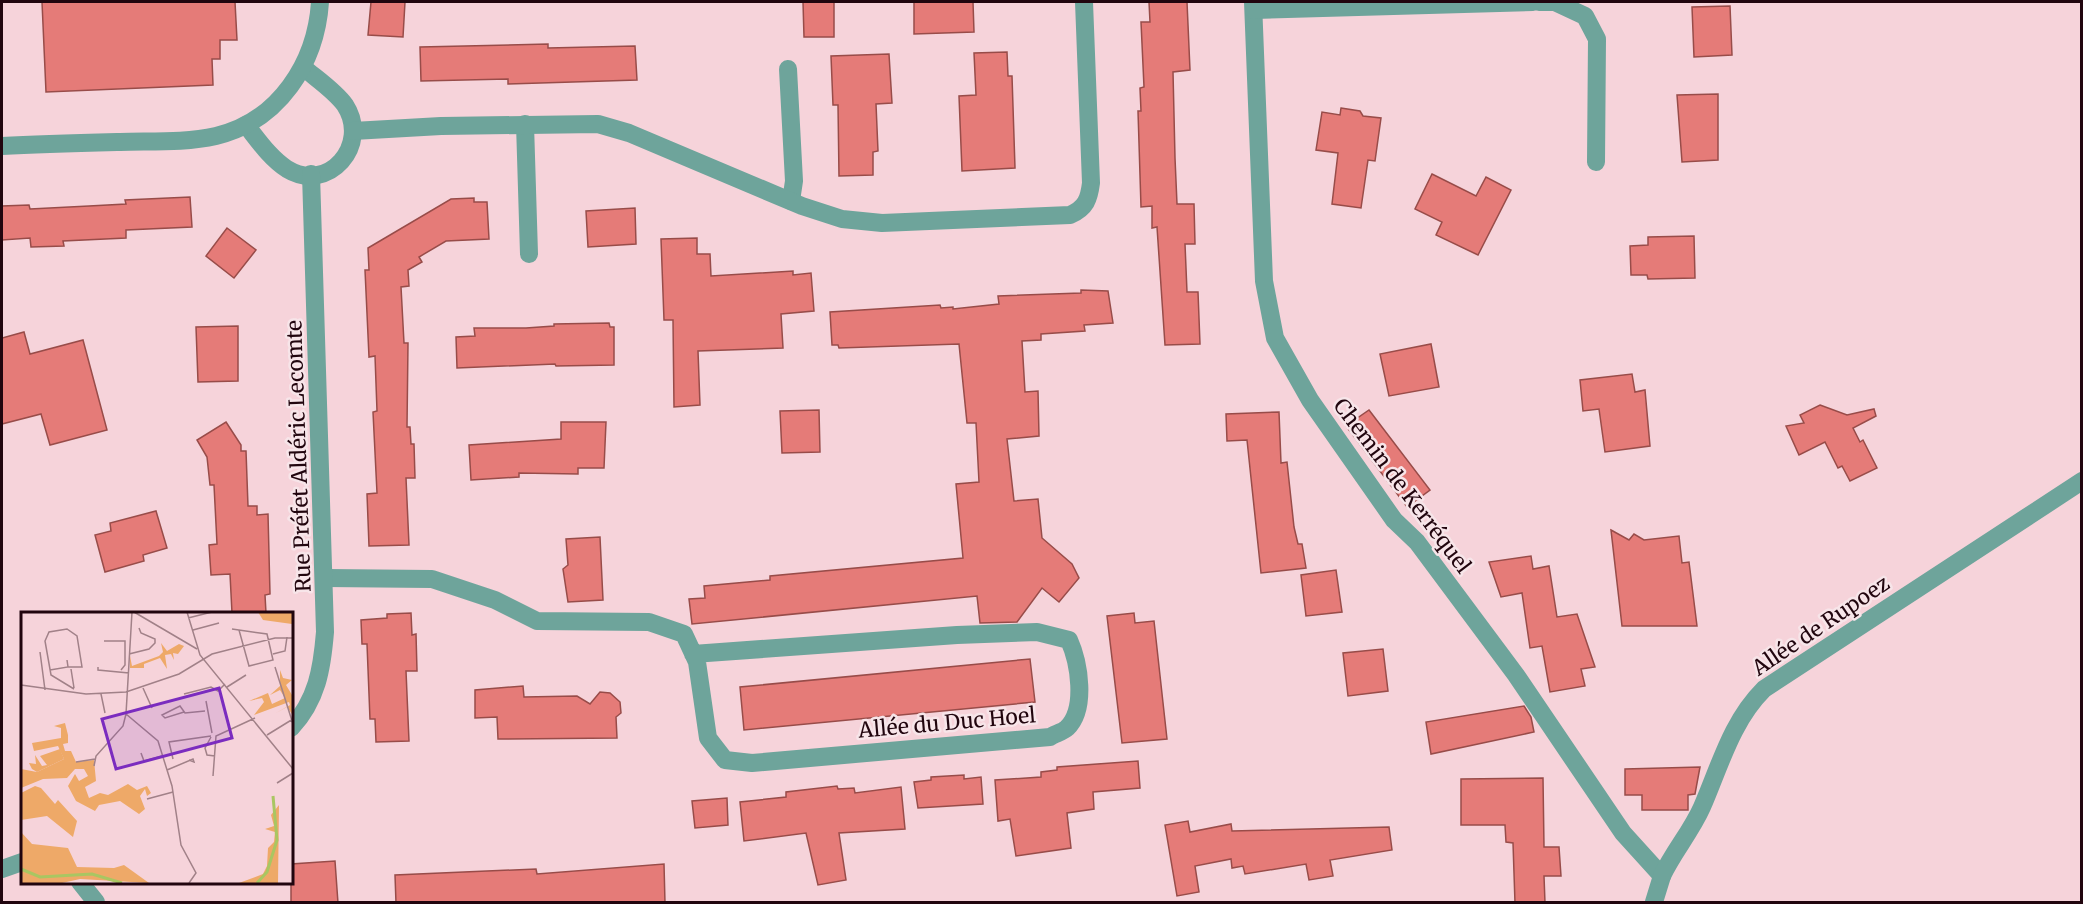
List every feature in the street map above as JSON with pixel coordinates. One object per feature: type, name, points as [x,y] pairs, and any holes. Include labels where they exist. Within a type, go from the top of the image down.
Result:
[{"type":"street","points":[[2,146],[202,138],[246,125],[276,102],[304,68],[312,47],[320,2]]},
{"type":"street","points":[[353,131],[584,123],[610,127],[831,217],[882,223],[1070,215],[1077,212],[1089,199],[1091,183],[1084,2]]},
{"type":"street","points":[[1254,6],[1533,2]]},
{"type":"street","points":[[1539,2],[1555,2],[1585,16],[1597,39],[1596,162]]},
{"type":"street","name":"Chemin de Kerréquel","points":[[1254,6],[1264,281],[1269,319],[1282,353],[1310,400],[1394,520],[1417,542],[1516,675],[1623,833],[1662,876]]},
{"type":"street","points":[[246,125],[273,158],[288,170],[311,174],[328,171],[339,165],[347,155],[353,131],[345,105],[304,68]]},
{"type":"street","points":[[788,69],[794,182],[791,201]]},
{"type":"street","points":[[525,124],[529,254]]},
{"type":"street","name":"Rue Préfet Aldéric Lecomte","points":[[292,727],[312,698],[321,675],[325,632],[326,578],[311,174]]},
{"type":"street","name":"Allée de Rupoez","points":[[1662,876],[1702,807],[1737,725],[1752,701],[1764,689],[2082,481]]},
{"type":"street","name":"Allée du Duc Hoel","points":[[326,578],[432,579],[495,600],[537,621],[649,622],[684,634],[693,654],[697,662],[708,738],[725,760],[752,763],[1050,737],[1067,728],[1079,703],[1078,661],[1069,640],[1037,632],[946,636],[693,654]]},
{"type":"street","points":[[2,869],[21,862]]},
{"type":"street","points":[[1654,903],[1662,876]]},
{"type":"street","points":[[81,883],[96,903]]},
{"type":"building","points":[[42,2],[235,2],[237,40],[220,40],[220,59],[212,59],[213,85],[46,92]]},
{"type":"building","points":[[371,2],[405,2],[403,37],[368,35]]},
{"type":"building","points":[[803,2],[834,2],[834,37],[804,37]]},
{"type":"building","points":[[914,2],[973,2],[974,32],[914,34]]},
{"type":"building","points":[[1149,2],[1187,2],[1190,70],[1173,72],[1175,158],[1177,204],[1194,204],[1195,244],[1185,244],[1187,292],[1198,292],[1200,344],[1165,345],[1157,227],[1152,228],[1152,206],[1141,207],[1138,111],[1141,111],[1140,88],[1144,87],[1141,22],[1150,22]]},
{"type":"building","points":[[1730,6],[1732,55],[1694,57],[1692,7]]},
{"type":"building","points":[[548,44],[548,48],[635,46],[637,80],[508,84],[508,79],[421,81],[420,47]]},
{"type":"building","points":[[1007,52],[1008,76],[1012,76],[1015,168],[962,171],[959,96],[976,95],[974,53]]},
{"type":"building","points":[[889,54],[892,103],[876,104],[878,151],[873,152],[873,175],[839,176],[838,105],[833,105],[831,56]]},
{"type":"building","points":[[1718,94],[1718,160],[1682,162],[1677,95]]},
{"type":"building","points":[[1341,108],[1360,111],[1363,116],[1381,118],[1375,161],[1368,160],[1361,208],[1332,204],[1338,153],[1316,150],[1322,112],[1340,115]]},
{"type":"building","points":[[1432,174],[1476,196],[1486,177],[1511,190],[1478,255],[1436,235],[1442,222],[1415,209]]},
{"type":"building","points":[[190,197],[192,227],[126,230],[126,238],[63,241],[64,246],[31,247],[30,238],[2,240],[2,206],[29,205],[30,209],[126,204],[125,200]]},
{"type":"building","points":[[474,198],[474,202],[487,202],[489,239],[446,241],[419,257],[422,262],[408,270],[409,286],[401,287],[404,343],[408,343],[407,427],[410,427],[411,444],[414,444],[415,478],[406,478],[409,545],[369,546],[367,494],[377,493],[373,412],[377,411],[375,356],[369,357],[365,270],[369,270],[368,248],[451,199]]},
{"type":"building","points":[[635,208],[636,244],[588,247],[586,211]]},
{"type":"building","points":[[227,228],[256,250],[234,278],[206,256]]},
{"type":"building","points":[[1694,236],[1695,278],[1648,279],[1647,275],[1631,275],[1630,246],[1648,245],[1648,237]]},
{"type":"building","points":[[697,238],[697,254],[710,254],[711,276],[793,271],[793,275],[811,273],[814,311],[781,314],[783,348],[698,351],[700,405],[674,407],[673,320],[664,320],[661,239]]},
{"type":"building","points":[[1081,290],[1108,291],[1113,323],[1084,325],[1085,331],[1041,334],[1041,340],[1022,341],[1025,392],[1038,391],[1039,436],[1007,439],[1014,501],[1038,499],[1042,538],[1072,564],[1079,578],[1059,602],[1042,588],[1017,622],[980,623],[977,596],[692,624],[689,599],[705,598],[704,586],[770,580],[770,576],[963,558],[956,484],[979,482],[976,423],[967,423],[959,344],[839,348],[838,345],[832,345],[830,312],[940,305],[941,308],[953,307],[953,309],[999,304],[998,296],[1081,293]]},
{"type":"building","points":[[609,323],[610,327],[614,327],[614,365],[556,366],[555,364],[457,368],[456,337],[475,336],[474,328],[526,328],[554,326],[554,324]]},
{"type":"building","points":[[238,326],[238,381],[198,382],[196,327]]},
{"type":"building","points":[[24,332],[30,354],[83,340],[107,430],[50,445],[41,414],[2,424],[2,338]]},
{"type":"building","points":[[1431,344],[1439,387],[1389,396],[1380,354]]},
{"type":"building","points":[[1632,374],[1635,392],[1645,390],[1650,446],[1605,452],[1599,409],[1583,411],[1580,380]]},
{"type":"building","points":[[1820,405],[1847,415],[1874,409],[1876,416],[1853,428],[1860,442],[1863,440],[1877,468],[1850,481],[1842,466],[1838,468],[1825,442],[1799,455],[1786,426],[1804,423],[1800,415]]},
{"type":"building","points":[[819,410],[820,452],[782,453],[780,411]]},
{"type":"building","points":[[1369,410],[1430,490],[1407,507],[1346,426]]},
{"type":"building","points":[[1279,412],[1281,463],[1287,462],[1294,527],[1298,544],[1302,544],[1306,568],[1261,573],[1247,440],[1227,441],[1226,414]]},
{"type":"building","points":[[226,422],[241,445],[241,451],[246,451],[248,506],[257,506],[257,515],[268,514],[270,594],[265,595],[266,612],[232,612],[230,574],[211,575],[209,545],[217,544],[214,485],[210,485],[207,457],[197,440]]},
{"type":"building","points":[[561,422],[606,422],[604,468],[578,468],[578,474],[519,473],[519,477],[471,480],[469,445],[561,439]]},
{"type":"building","points":[[156,511],[167,548],[143,555],[144,561],[105,572],[95,535],[111,531],[110,523]]},
{"type":"building","points":[[1611,530],[1629,540],[1634,534],[1644,540],[1679,536],[1682,563],[1689,562],[1697,626],[1622,626]]},
{"type":"building","points":[[600,537],[603,600],[568,602],[563,569],[568,565],[566,539]]},
{"type":"building","points":[[1531,556],[1533,569],[1549,566],[1557,617],[1577,614],[1595,667],[1581,669],[1585,686],[1550,692],[1542,646],[1530,648],[1522,593],[1501,597],[1489,562]]},
{"type":"building","points":[[1336,570],[1342,612],[1306,616],[1301,575]]},
{"type":"building","points":[[411,613],[412,635],[416,634],[417,671],[406,671],[409,741],[376,742],[375,719],[370,719],[367,644],[362,644],[361,620],[387,618],[387,614]]},
{"type":"building","points":[[1134,613],[1135,623],[1154,621],[1167,739],[1122,743],[1107,616]]},
{"type":"building","points":[[1383,649],[1388,691],[1348,696],[1343,653]]},
{"type":"building","points":[[1030,659],[1035,702],[744,730],[740,687]]},
{"type":"building","points":[[523,686],[524,697],[577,696],[590,704],[600,692],[610,693],[620,702],[621,713],[616,717],[617,738],[498,739],[497,717],[475,718],[475,690]]},
{"type":"building","points":[[1524,706],[1531,717],[1534,732],[1431,754],[1426,722]]},
{"type":"building","points":[[1138,761],[1140,788],[1093,792],[1094,809],[1067,813],[1071,848],[1016,856],[1010,819],[998,821],[995,780],[1041,777],[1041,772],[1057,770],[1057,767]]},
{"type":"building","points":[[1700,767],[1695,794],[1688,795],[1688,810],[1642,810],[1642,795],[1625,795],[1625,769]]},
{"type":"building","points":[[964,775],[964,779],[981,777],[983,804],[918,808],[914,782],[931,780],[931,777]]},
{"type":"building","points":[[1543,778],[1544,847],[1559,847],[1561,876],[1544,876],[1545,903],[1515,903],[1513,843],[1506,842],[1505,825],[1461,825],[1461,779]]},
{"type":"building","points":[[837,786],[838,789],[854,788],[855,793],[901,787],[905,829],[839,833],[846,880],[818,885],[806,833],[744,841],[740,802],[786,797],[786,792]]},
{"type":"building","points":[[727,798],[728,825],[695,828],[692,801]]},
{"type":"building","points":[[1188,821],[1190,832],[1231,824],[1232,831],[1389,827],[1392,850],[1330,860],[1333,876],[1309,880],[1306,864],[1245,874],[1243,866],[1232,868],[1231,859],[1195,866],[1199,892],[1177,896],[1165,825]]},
{"type":"building","points":[[335,861],[338,903],[291,903],[292,864]]},
{"type":"building","points":[[664,864],[665,903],[396,903],[395,875],[536,869],[537,874]]}]
